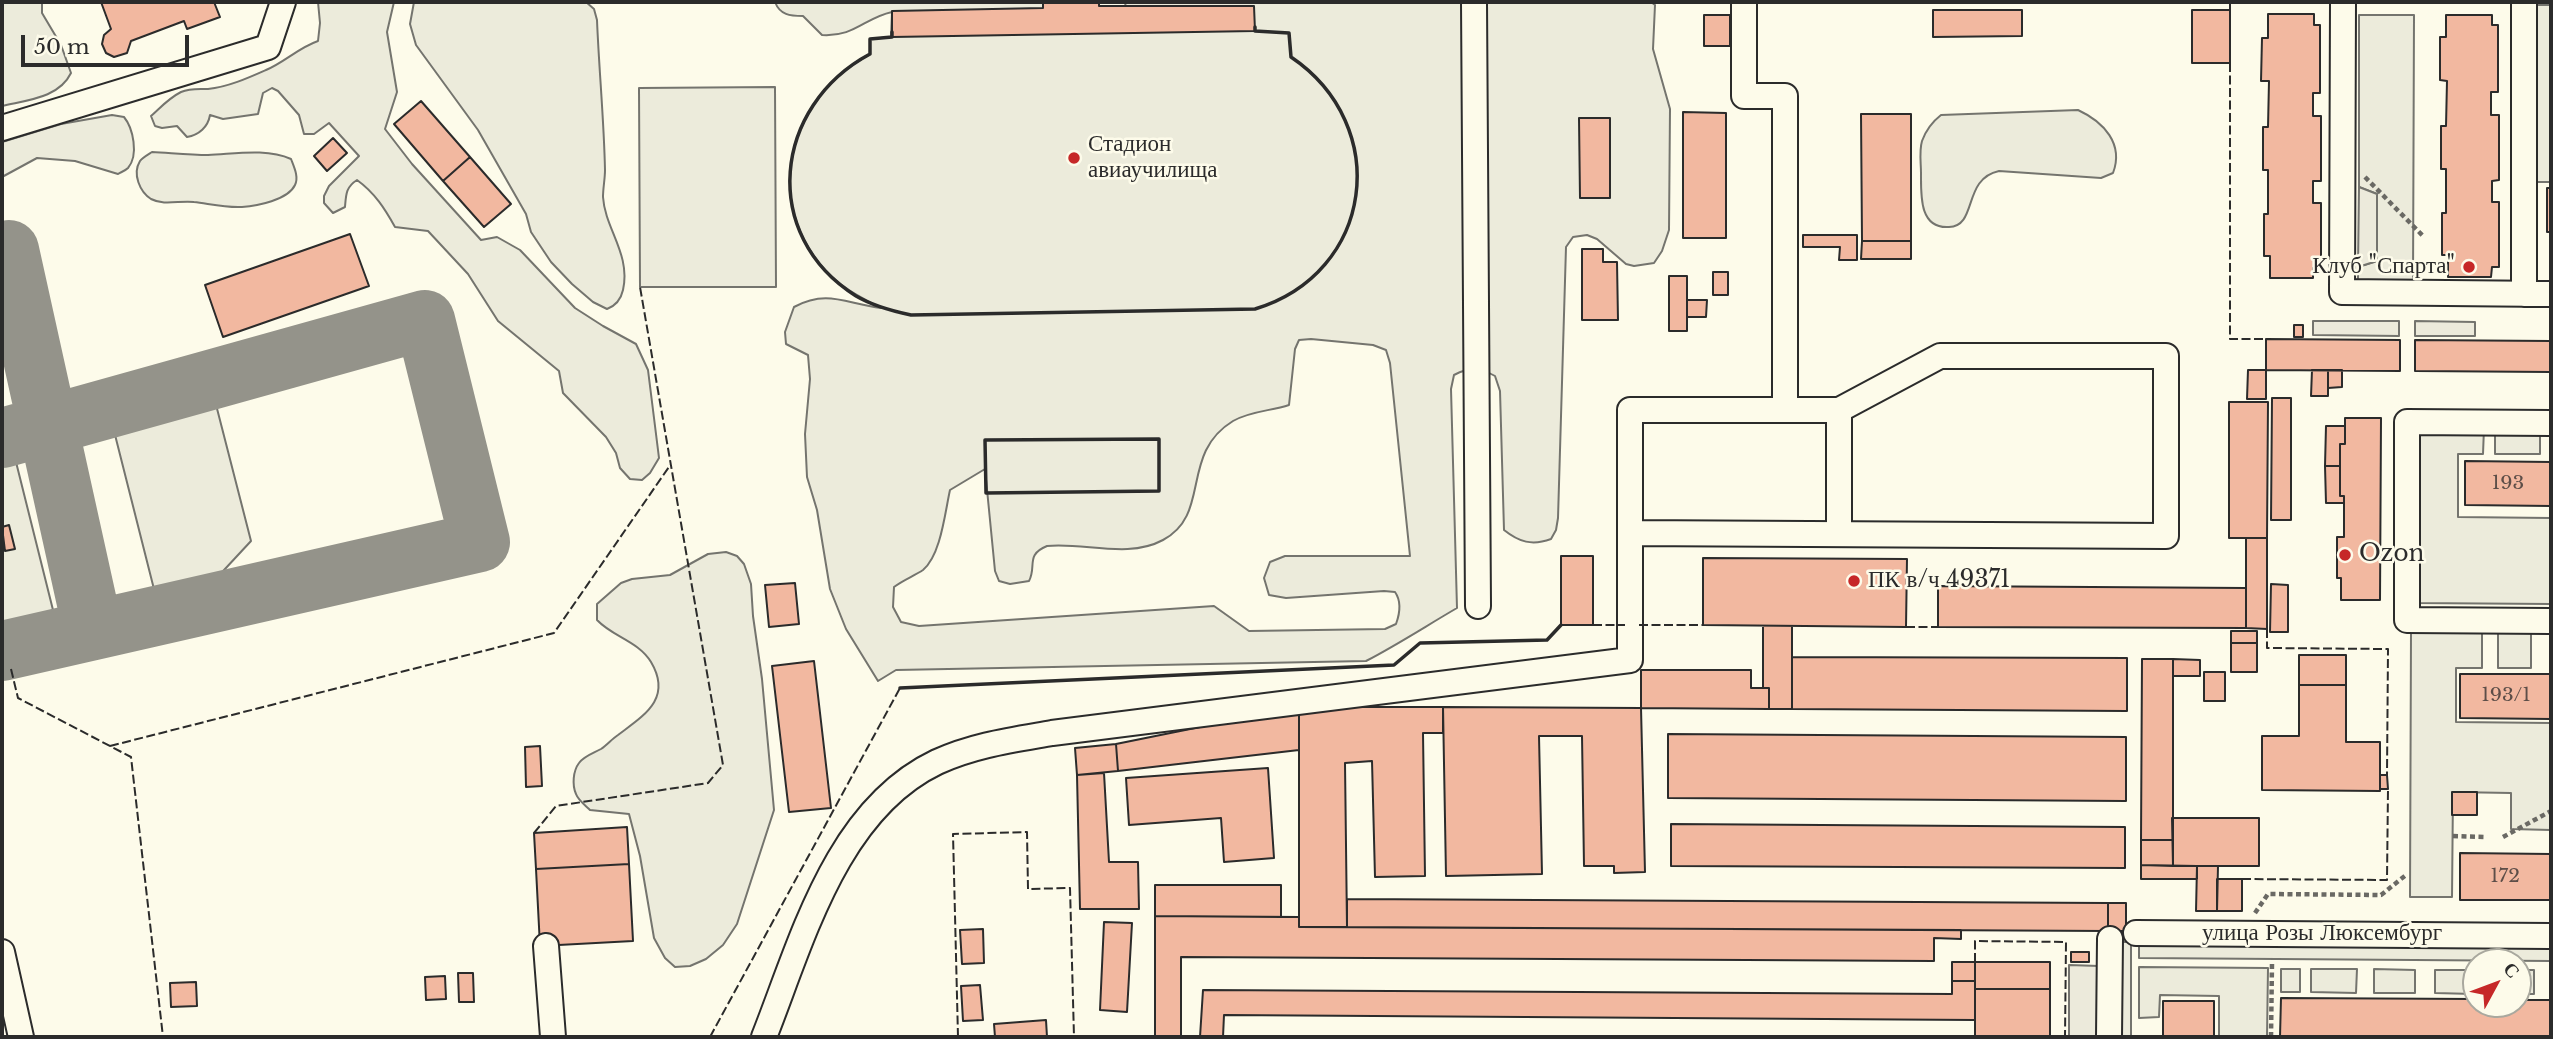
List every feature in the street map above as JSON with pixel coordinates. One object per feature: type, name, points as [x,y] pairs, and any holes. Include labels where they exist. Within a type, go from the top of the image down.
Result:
[{"type":"street","points":[[2,128],[268,47],[283,2]]},
{"type":"street","points":[[1474,2],[1478,606]]},
{"type":"street","points":[[1744,2],[1744,96],[1785,96],[1785,410]]},
{"type":"street","points":[[2343,2],[2342,292],[2551,294]]},
{"type":"street","points":[[2524,2],[2524,293]]},
{"type":"street","points":[[764,1037],[818,900],[847,844],[894,792],[936,763],[976,748],[1052,733],[1630,660],[1630,533],[1630,410],[1839,410],[1940,356],[2166,356],[2166,536],[1630,533]]},
{"type":"street","points":[[1839,410],[1839,534]]},
{"type":"street","points":[[2551,423],[2407,422],[2407,620],[2551,621]]},
{"type":"street","name":"улица Розы Люксембург","points":[[2136,933],[2551,936]]},
{"type":"street","points":[[2109,1037],[2110,939]]},
{"type":"street","points":[[546,946],[553,1037]]},
{"type":"street","points":[[2,952],[21,1037]]},
{"type":"path","points":[[2342,154],[2424,237]]},
{"type":"path","points":[[2503,837],[2551,811]]},
{"type":"path","points":[[2453,836],[2487,837]]},
{"type":"path","points":[[2268,894],[2381,895],[2406,875]]},
{"type":"path","points":[[2272,963],[2272,1037]]},
{"type":"shaded area","points":[[2,2],[42,2],[42,13],[61,45],[71,73],[59,88],[50,93],[2,106]]},
{"type":"shaded area","points":[[318,2],[394,2],[387,32],[397,92],[385,129],[412,164],[481,240],[497,237],[520,250],[575,308],[636,344],[648,370],[659,458],[642,480],[630,479],[620,468],[616,453],[606,437],[563,393],[559,371],[498,321],[468,274],[428,231],[395,227],[379,202],[357,180],[347,191],[345,207],[333,213],[324,203],[329,186],[359,156],[329,123],[314,134],[304,134],[299,115],[278,91],[272,88],[263,93],[258,114],[223,119],[210,115],[205,127],[191,136],[187,137],[177,126],[155,126],[151,116],[181,92],[238,82],[273,67],[318,41]]},
{"type":"shaded area","points":[[414,2],[586,2],[594,9],[604,132],[603,197],[608,220],[621,253],[625,277],[622,293],[613,306],[607,309],[593,302],[572,284],[551,262],[531,232],[526,214],[478,130],[416,45],[410,24]]},
{"type":"shaded area","points":[[775,2],[1099,2],[1099,6],[1125,6],[1126,2],[1651,2],[1655,5],[1653,49],[1670,109],[1669,230],[1662,251],[1654,263],[1634,266],[1626,264],[1597,239],[1587,235],[1573,237],[1566,247],[1558,518],[1551,539],[1526,542],[1504,530],[1500,391],[1495,376],[1470,369],[1454,375],[1451,389],[1457,608],[1366,661],[896,670],[878,681],[846,629],[830,589],[817,510],[807,477],[805,434],[810,379],[808,355],[786,344],[785,332],[794,307],[817,299],[837,299],[881,308],[858,296],[824,269],[805,241],[793,211],[790,181],[793,151],[804,122],[820,96],[842,73],[870,54],[870,39],[891,37],[892,12],[843,33],[822,35],[803,16],[786,14]],"holes":[[[1299,340],[1373,345],[1386,350],[1390,363],[1410,556],[1285,556],[1270,562],[1264,578],[1269,595],[1286,598],[1395,592],[1400,608],[1396,624],[1385,629],[1249,631],[1214,606],[919,626],[901,622],[893,607],[894,587],[923,570],[929,563],[941,533],[950,490],[985,469],[995,571],[999,581],[1010,584],[1029,581],[1036,553],[1047,546],[1121,549],[1149,546],[1178,529],[1187,515],[1200,466],[1216,435],[1240,418],[1289,405],[1295,349]]]},
{"type":"shaded area","points":[[2530,5],[2551,5],[2551,182],[2530,182]]},
{"type":"shaded area","points":[[2359,15],[2414,15],[2413,284],[2358,284],[2358,267],[2377,261],[2377,194],[2359,187]]},
{"type":"shaded area","points":[[775,87],[776,287],[640,287],[639,88]]},
{"type":"shaded area","points":[[2078,110],[2096,121],[2114,143],[2116,162],[2113,173],[2101,178],[1999,171],[1987,176],[1980,183],[1964,219],[1958,225],[1939,226],[1927,217],[1921,191],[1921,145],[1927,130],[1941,115]]},
{"type":"shaded area","points":[[112,115],[124,117],[132,135],[133,156],[124,171],[118,174],[75,161],[37,158],[2,177],[2,142],[61,124]]},
{"type":"shaded area","points":[[152,152],[208,155],[261,153],[281,156],[291,159],[296,172],[296,182],[286,195],[264,204],[230,207],[156,201],[144,192],[137,177],[140,161]]},
{"type":"shaded area","points":[[2359,187],[2377,194],[2377,261],[2358,267]]},
{"type":"shaded area","points":[[2313,321],[2399,321],[2399,336],[2313,335]]},
{"type":"shaded area","points":[[2415,321],[2475,322],[2475,336],[2415,336]]},
{"type":"shaded area","points":[[213,393],[251,541],[199,597],[158,605],[111,419]]},
{"type":"shaded area","points":[[2414,427],[2484,428],[2483,454],[2458,454],[2458,517],[2551,518],[2551,604],[2413,603]]},
{"type":"shaded area","points":[[2495,428],[2540,428],[2540,454],[2495,454]]},
{"type":"shaded area","points":[[13,450],[58,630],[2,642],[2,453]]},
{"type":"shaded area","points":[[726,552],[737,556],[744,564],[751,584],[774,810],[737,924],[723,945],[706,959],[690,966],[675,967],[665,958],[654,938],[640,856],[629,814],[590,810],[577,796],[574,778],[575,770],[581,761],[645,713],[657,696],[659,686],[657,675],[646,655],[597,620],[597,604],[621,583],[632,579],[670,575],[708,554]]},
{"type":"shaded area","points":[[2411,631],[2482,631],[2482,668],[2456,668],[2456,722],[2551,723],[2551,830],[2511,829],[2511,793],[2453,792],[2452,897],[2410,897]]},
{"type":"shaded area","points":[[2498,631],[2531,631],[2531,668],[2498,668]]},
{"type":"shaded area","points":[[2117,942],[2131,942],[2131,1037],[2117,1037]]},
{"type":"shaded area","points":[[2139,944],[2551,947],[2551,961],[2532,961],[2532,948],[2462,948],[2462,960],[2139,958]]},
{"type":"shaded area","points":[[2069,965],[2099,966],[2099,1037],[2069,1037]]},
{"type":"shaded area","points":[[2139,967],[2268,968],[2267,1037],[2219,1037],[2219,996],[2160,995],[2159,1017],[2139,1018]]},
{"type":"shaded area","points":[[2281,969],[2300,969],[2300,992],[2281,992]]},
{"type":"shaded area","points":[[2311,969],[2357,969],[2356,993],[2311,992]]},
{"type":"shaded area","points":[[2374,969],[2415,970],[2415,993],[2374,993]]},
{"type":"shaded area","points":[[2435,970],[2462,970],[2462,994],[2435,993]]},
{"type":"shaded area","points":[[2532,970],[2534,970],[2532,994]]},
{"type":"building","points":[[101,2],[214,2],[220,17],[187,29],[184,21],[131,41],[127,53],[114,57],[106,53],[102,44],[104,35],[111,29]]},
{"type":"building","points":[[1043,2],[1099,2],[1099,6],[1254,6],[1255,31],[892,37],[892,11],[1043,8]]},
{"type":"building","points":[[1933,10],[2022,10],[2022,36],[1933,37]]},
{"type":"building","points":[[2192,10],[2230,10],[2230,63],[2192,63]]},
{"type":"building","points":[[2268,14],[2314,14],[2314,25],[2320,25],[2320,93],[2313,93],[2313,116],[2321,116],[2321,181],[2313,181],[2313,203],[2321,203],[2321,268],[2313,268],[2313,278],[2270,278],[2270,256],[2264,256],[2268,170],[2263,170],[2263,127],[2268,127],[2269,81],[2261,81],[2262,38],[2268,38]]},
{"type":"building","points":[[1704,15],[1730,15],[1730,46],[1704,46]]},
{"type":"building","points":[[2446,15],[2492,15],[2492,25],[2498,25],[2498,92],[2491,92],[2491,115],[2499,115],[2499,180],[2492,181],[2492,202],[2499,202],[2499,267],[2492,267],[2491,277],[2448,277],[2448,255],[2442,255],[2446,169],[2441,169],[2441,126],[2446,126],[2447,81],[2440,80],[2440,37],[2446,37]]},
{"type":"building","points":[[421,101],[470,157],[443,181],[394,124]]},
{"type":"building","points":[[1683,112],[1726,113],[1726,238],[1683,238]]},
{"type":"building","points":[[1861,114],[1911,114],[1911,241],[1862,241]]},
{"type":"building","points":[[1579,118],[1610,118],[1610,198],[1580,198]]},
{"type":"building","points":[[333,138],[347,153],[327,171],[314,156]]},
{"type":"building","points":[[470,157],[511,204],[484,227],[443,181]]},
{"type":"building","points":[[2547,188],[2551,188],[2551,232],[2547,232]]},
{"type":"building","points":[[350,234],[369,286],[223,337],[205,285]]},
{"type":"building","points":[[1803,235],[1857,235],[1857,260],[1839,260],[1840,247],[1803,247]]},
{"type":"building","points":[[1862,241],[1911,241],[1911,259],[1861,259]]},
{"type":"building","points":[[1582,249],[1603,249],[1603,262],[1617,262],[1618,320],[1582,320]]},
{"type":"building","points":[[1713,272],[1728,272],[1728,295],[1713,295]]},
{"type":"building","points":[[1669,276],[1687,276],[1687,331],[1669,331]]},
{"type":"building","points":[[1687,300],[1707,300],[1706,317],[1687,317]]},
{"type":"building","points":[[2294,325],[2303,325],[2303,337],[2294,337]]},
{"type":"building","points":[[2266,339],[2400,340],[2400,371],[2266,370]]},
{"type":"building","points":[[2415,340],[2551,341],[2551,372],[2415,371]]},
{"type":"building","points":[[2248,370],[2266,370],[2266,399],[2247,399]]},
{"type":"building","points":[[2312,370],[2328,370],[2328,396],[2311,396]]},
{"type":"building","points":[[2328,370],[2342,370],[2342,387],[2328,388]]},
{"type":"building","points":[[2272,398],[2291,398],[2291,520],[2271,520]]},
{"type":"building","points":[[2229,402],[2268,402],[2267,538],[2229,538]]},
{"type":"building","points":[[2345,418],[2381,418],[2380,600],[2341,600],[2341,578],[2337,578],[2337,537],[2344,537],[2344,496],[2340,496],[2340,444],[2345,444]]},
{"type":"building","points":[[2326,426],[2345,426],[2345,444],[2340,444],[2340,466],[2325,466]]},
{"type":"building","points":[[2465,461],[2551,462],[2551,506],[2465,505]]},
{"type":"building","points":[[2325,466],[2340,466],[2340,496],[2344,496],[2344,503],[2326,503]]},
{"type":"building","points":[[9,525],[15,549],[5,551],[2,527]]},
{"type":"building","points":[[2246,538],[2267,538],[2267,629],[2246,628]]},
{"type":"building","points":[[1561,556],[1593,556],[1593,625],[1561,625]]},
{"type":"building","points":[[1703,558],[1907,559],[1906,627],[1703,625]]},
{"type":"building","points":[[795,583],[799,624],[769,627],[765,585]]},
{"type":"building","points":[[2271,584],[2288,585],[2288,632],[2270,632]]},
{"type":"building","points":[[1938,586],[2246,588],[2246,628],[1938,627]]},
{"type":"building","points":[[1763,626],[1792,626],[1792,709],[1769,709],[1769,688],[1763,688]]},
{"type":"building","points":[[2231,631],[2257,631],[2257,643],[2231,643]]},
{"type":"building","points":[[2231,643],[2257,643],[2257,672],[2231,672]]},
{"type":"building","points":[[2299,655],[2346,655],[2346,685],[2299,685]]},
{"type":"building","points":[[1792,657],[2127,658],[2127,711],[1792,709]]},
{"type":"building","points":[[2142,659],[2173,659],[2173,840],[2141,840]]},
{"type":"building","points":[[2173,659],[2200,660],[2200,676],[2173,676]]},
{"type":"building","points":[[814,661],[831,808],[789,812],[772,666]]},
{"type":"building","points":[[1641,670],[1751,670],[1751,688],[1769,688],[1769,709],[1641,708]]},
{"type":"building","points":[[2204,672],[2225,672],[2225,701],[2204,701]]},
{"type":"building","points":[[2460,674],[2551,674],[2551,719],[2460,718]]},
{"type":"building","points":[[2299,685],[2346,685],[2346,742],[2380,742],[2380,791],[2262,790],[2262,736],[2299,736]]},
{"type":"building","points":[[1299,707],[1443,707],[1443,733],[1423,733],[1425,876],[1375,877],[1372,761],[1345,763],[1347,927],[1299,927]]},
{"type":"building","points":[[1299,707],[1299,750],[1118,771],[1116,744]]},
{"type":"building","points":[[1443,707],[1641,708],[1645,872],[1614,873],[1614,866],[1584,866],[1582,736],[1539,736],[1542,874],[1446,876]]},
{"type":"building","points":[[1668,734],[2126,737],[2126,801],[1668,798]]},
{"type":"building","points":[[1116,744],[1118,771],[1077,775],[1075,748]]},
{"type":"building","points":[[540,746],[542,786],[526,787],[525,747]]},
{"type":"building","points":[[1268,768],[1274,858],[1224,862],[1221,818],[1129,825],[1126,778]]},
{"type":"building","points":[[1104,773],[1109,862],[1138,862],[1139,909],[1080,909],[1077,775]]},
{"type":"building","points":[[2380,775],[2387,775],[2388,789],[2380,789]]},
{"type":"building","points":[[2452,792],[2477,792],[2477,815],[2452,815]]},
{"type":"building","points":[[2172,818],[2259,818],[2259,866],[2173,866]]},
{"type":"building","points":[[1671,824],[2125,827],[2125,868],[1671,866]]},
{"type":"building","points":[[627,827],[629,864],[536,869],[534,833]]},
{"type":"building","points":[[2141,840],[2173,840],[2173,866],[2141,865]]},
{"type":"building","points":[[2460,853],[2551,854],[2551,900],[2460,900]]},
{"type":"building","points":[[629,864],[633,941],[540,946],[536,869]]},
{"type":"building","points":[[2141,865],[2197,866],[2197,879],[2141,879]]},
{"type":"building","points":[[2197,866],[2218,866],[2217,911],[2196,911]]},
{"type":"building","points":[[2217,879],[2242,879],[2242,911],[2217,911]]},
{"type":"building","points":[[1155,885],[1281,885],[1281,917],[1155,916]]},
{"type":"building","points":[[1347,899],[2108,903],[2108,931],[1347,927]]},
{"type":"building","points":[[2108,903],[2126,903],[2126,931],[2108,931]]},
{"type":"building","points":[[1155,916],[1299,917],[1299,927],[1961,930],[1961,939],[1934,938],[1934,961],[1181,957],[1181,1037],[1155,1037]]},
{"type":"building","points":[[1104,922],[1132,923],[1127,1012],[1100,1010]]},
{"type":"building","points":[[983,929],[984,963],[962,964],[960,930]]},
{"type":"building","points":[[2071,952],[2089,952],[2089,962],[2071,962]]},
{"type":"building","points":[[1952,962],[1975,962],[1975,981],[1952,981]]},
{"type":"building","points":[[1975,962],[2050,962],[2050,989],[1975,989]]},
{"type":"building","points":[[458,973],[473,973],[474,1002],[459,1002]]},
{"type":"building","points":[[445,976],[446,999],[426,1000],[425,977]]},
{"type":"building","points":[[1952,981],[1975,981],[1975,1020],[1224,1015],[1223,1037],[1200,1037],[1203,990],[1952,994]]},
{"type":"building","points":[[196,982],[197,1006],[171,1007],[170,983]]},
{"type":"building","points":[[980,985],[983,1020],[963,1021],[961,986]]},
{"type":"building","points":[[1975,989],[2050,989],[2050,1037],[1975,1037]]},
{"type":"building","points":[[2281,998],[2462,999],[2462,1018],[2532,1018],[2532,1000],[2551,1000],[2551,1037],[2280,1037]]},
{"type":"building","points":[[2163,1001],[2214,1001],[2214,1037],[2163,1037]]},
{"type":"building","points":[[1046,1020],[1047,1037],[995,1037],[994,1024]]},
{"type":"taxiway","points":[[9,250],[93,630]]},
{"type":"taxiway","points":[[2,438],[425,320],[480,542],[2,651]]},
{"type":"fence","points":[[2230,2],[2230,10]]},
{"type":"fence","points":[[2230,63],[2230,339],[2266,339]]},
{"type":"fence","points":[[534,833],[556,806],[708,783],[723,765],[640,287]]},
{"type":"fence","points":[[110,746],[554,633],[671,464]]},
{"type":"fence","points":[[1593,625],[1625,625]]},
{"type":"fence","points":[[1639,625],[1703,625]]},
{"type":"fence","points":[[1906,627],[1938,627]]},
{"type":"fence","points":[[2267,629],[2267,648],[2388,649],[2387,775]]},
{"type":"fence","points":[[2,633],[3,637]]},
{"type":"fence","points":[[11,669],[18,698],[131,757],[163,1037]]},
{"type":"fence","points":[[710,1037],[900,688]]},
{"type":"fence","points":[[2242,879],[2387,880],[2388,789]]},
{"type":"fence","points":[[958,1037],[953,834],[1027,832],[1028,889],[1070,888],[1074,1037]]},
{"type":"fence","points":[[1975,962],[1975,941],[2066,942],[2065,1037]]},
{"type":"wall","points":[[892,32],[892,37],[870,39],[870,54],[838,77],[813,105],[797,137],[790,172],[792,206],[804,240],[825,270],[862,300],[911,315],[1255,309],[1295,291],[1325,264],[1346,232],[1356,195],[1356,158],[1345,120],[1324,86],[1291,57],[1289,33],[1255,31],[1255,27]]},
{"type":"wall","points":[[1159,439],[1159,491],[986,493],[985,440],[1159,439]]},
{"type":"wall","points":[[900,688],[1394,665],[1420,643],[1547,640],[1561,625]]},
{"type":"place","name":"Стадион авиаучилища","points":[[1074,158]]},
{"type":"place","name":"Клуб \"Спарта\"","points":[[2469,267]]},
{"type":"place","name":"Ozon","points":[[2345,555]]},
{"type":"place","name":"ПК в/ч 49371","points":[[1854,581]]}]
